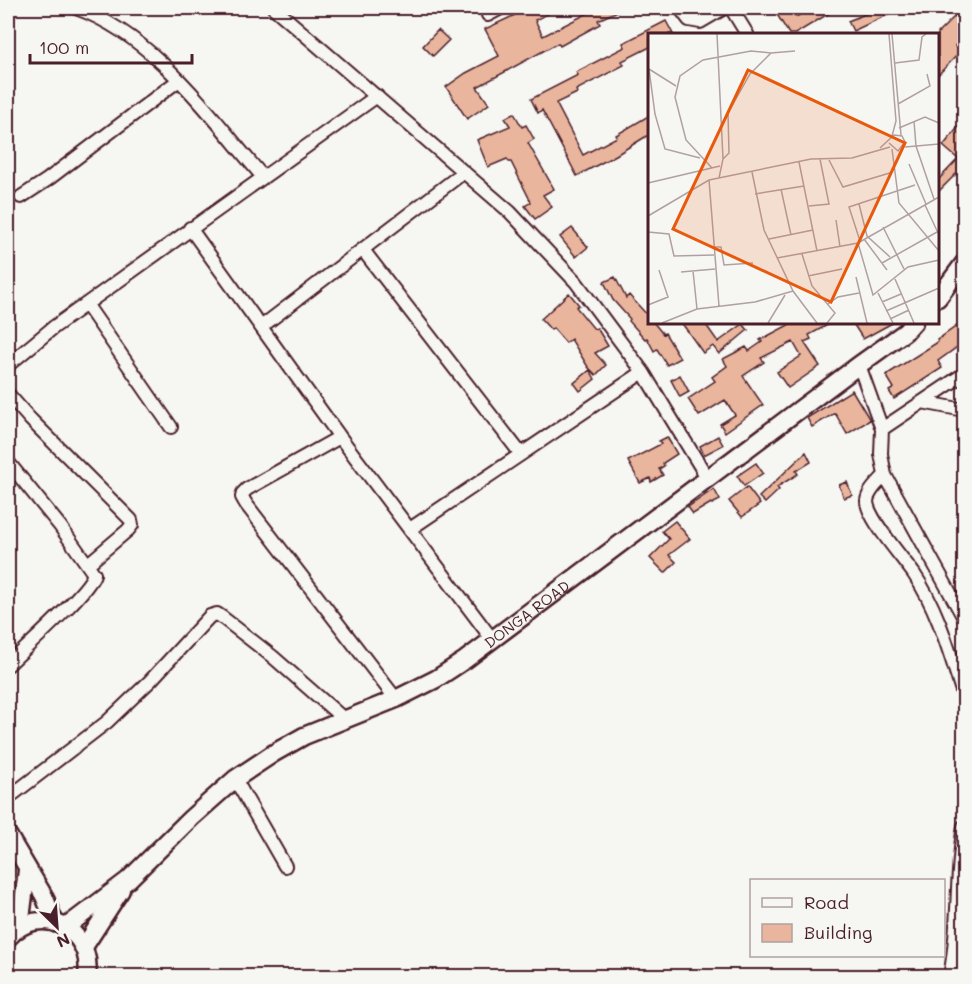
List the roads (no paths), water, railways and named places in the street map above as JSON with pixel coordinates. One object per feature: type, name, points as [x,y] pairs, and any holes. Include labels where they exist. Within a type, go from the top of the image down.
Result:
[{"type":"street","points":[[76,8],[99,16],[131,37],[179,80],[262,177]]},
{"type":"street","points":[[274,8],[510,212],[576,282],[643,372],[708,479]]},
{"type":"street","points":[[489,15],[501,8]]},
{"type":"street","points":[[680,8],[689,20],[700,21],[724,8]]},
{"type":"street","points":[[731,8],[746,33]]},
{"type":"street","points":[[21,197],[47,180],[179,80]]},
{"type":"street","points":[[8,365],[54,327],[377,96]]},
{"type":"street","points":[[261,327],[464,172]]},
{"type":"street","points":[[190,228],[340,437],[492,639]]},
{"type":"street","points":[[363,250],[521,454]]},
{"type":"street","points":[[939,297],[964,262]]},
{"type":"street","points":[[86,304],[171,427]]},
{"type":"street","name":"DONGA ROAD","points":[[128,879],[235,779],[304,736],[396,699],[436,679],[708,479],[859,365],[906,326]]},
{"type":"street","points":[[859,365],[882,429],[881,454],[885,475],[964,618]]},
{"type":"street","points":[[410,529],[643,372]]},
{"type":"street","points":[[882,429],[964,374]]},
{"type":"street","points":[[8,394],[131,520],[132,525],[128,530],[88,564]]},
{"type":"street","points":[[922,402],[964,410]]},
{"type":"street","points":[[340,437],[246,489],[242,497],[396,699]]},
{"type":"street","points":[[8,462],[60,526],[94,574],[92,580],[8,665]]},
{"type":"street","points":[[885,475],[871,490],[867,500],[870,514],[915,576],[939,621],[964,697]]},
{"type":"street","points":[[8,798],[107,722],[150,681],[210,616],[216,614],[273,657],[345,720]]},
{"type":"street","points":[[235,779],[285,866]]},
{"type":"street","points":[[950,976],[964,826]]},
{"type":"street","points":[[8,835],[61,925],[76,936],[84,947],[87,957],[87,976]]},
{"type":"street","points":[[14,932],[27,870]]},
{"type":"street","points":[[14,932],[32,922],[61,925],[128,879]]},
{"type":"street","points":[[84,947],[128,879]]}]
